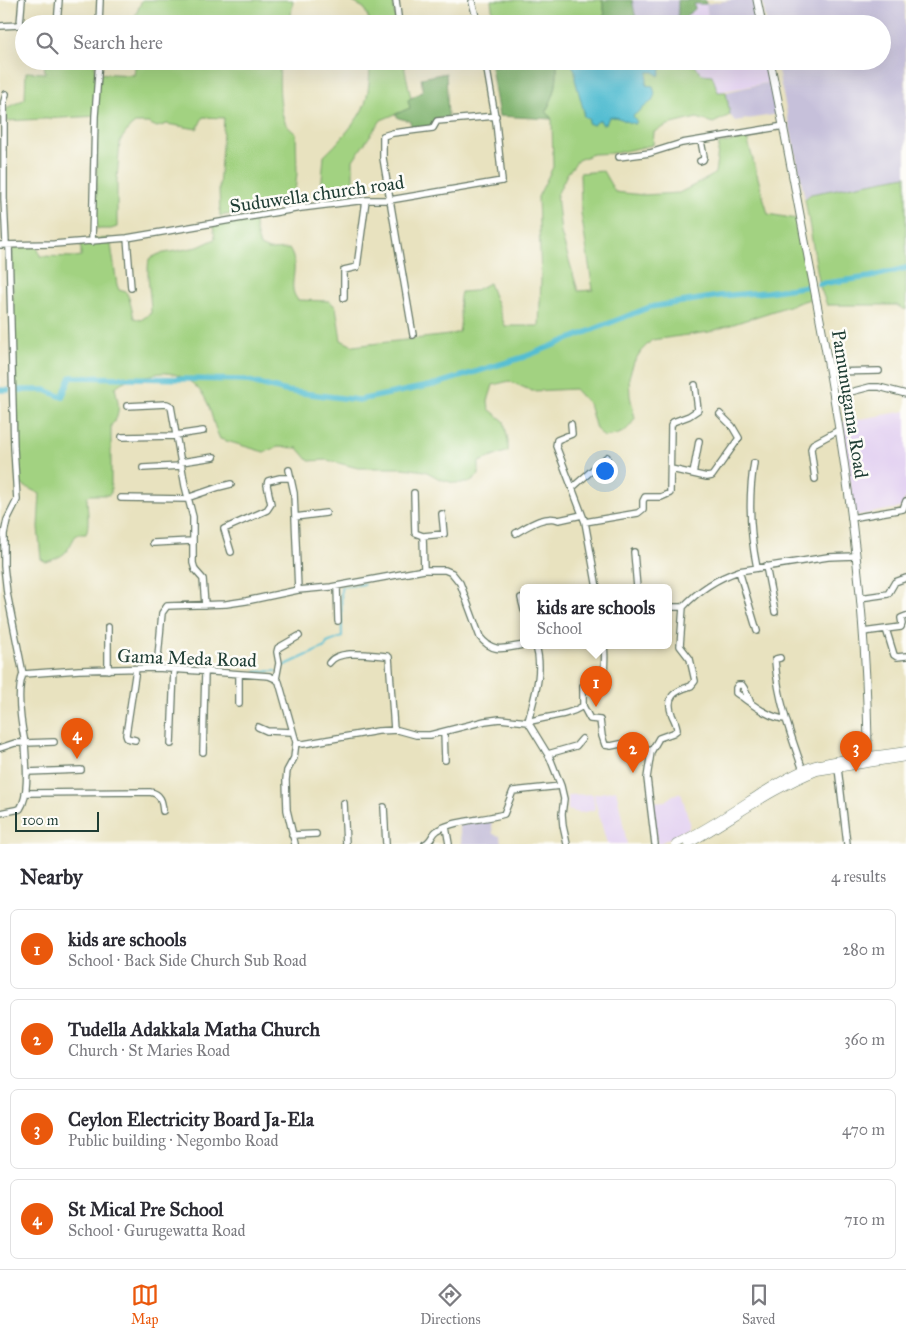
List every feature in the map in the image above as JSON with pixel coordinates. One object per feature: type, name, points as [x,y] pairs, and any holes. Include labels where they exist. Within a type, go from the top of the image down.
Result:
[{"type":"highway","points":[[688,844],[783,787],[817,771],[838,768],[906,751]]},
{"type":"highway","points":[[676,844],[781,781],[815,765],[906,757]]},
{"type":"main road","points":[[757,0],[760,15]]},
{"type":"main road","name":"Pamunugama Road","points":[[772,70],[835,396],[860,598],[868,759]]},
{"type":"street","points":[[20,15],[22,0]]},
{"type":"street","points":[[58,15],[60,0]]},
{"type":"street","points":[[99,15],[100,0]]},
{"type":"street","points":[[396,0],[398,15]]},
{"type":"street","points":[[472,2],[476,15]]},
{"type":"street","points":[[0,26],[15,25]]},
{"type":"street","points":[[92,242],[95,116],[98,70]]},
{"type":"street","name":"Suduwella church road","points":[[5,245],[92,242],[127,238],[301,208],[366,200],[390,200],[502,181],[496,116],[487,70]]},
{"type":"street","points":[[0,813],[20,810],[24,804],[26,772],[20,683],[23,675],[7,593],[4,566],[5,527],[17,500],[5,245],[3,153],[4,101],[6,94]]},
{"type":"street","points":[[413,335],[383,158],[382,136],[393,132],[433,128],[437,121],[496,116]]},
{"type":"street","points":[[619,157],[650,153],[682,143],[784,126]]},
{"type":"street","points":[[700,161],[704,157],[701,141]]},
{"type":"street","points":[[344,298],[344,270],[357,267],[366,200]]},
{"type":"street","points":[[127,238],[131,288]]},
{"type":"street","points":[[830,372],[879,371]]},
{"type":"street","points":[[585,522],[642,512],[642,500],[645,497],[661,497],[670,493],[671,426],[673,422],[689,416],[698,410],[694,385]]},
{"type":"street","points":[[835,396],[870,387],[879,387],[906,394]]},
{"type":"street","points":[[126,406],[170,405],[192,517],[194,570],[203,579],[205,605]]},
{"type":"street","points":[[671,469],[707,477],[712,476],[738,440],[737,433],[720,414]]},
{"type":"street","points":[[571,424],[572,434],[557,440],[556,446],[585,522],[596,584]]},
{"type":"street","points":[[815,479],[810,449],[813,444],[839,430]]},
{"type":"street","points":[[122,437],[176,436],[203,431]]},
{"type":"street","points":[[693,474],[699,441]]},
{"type":"street","points":[[142,468],[181,464],[214,457]]},
{"type":"street","points":[[572,488],[607,457]]},
{"type":"street","points":[[754,463],[751,527],[757,568]]},
{"type":"street","points":[[289,470],[294,493],[298,590]]},
{"type":"street","points":[[231,552],[224,529],[267,510],[271,504],[267,485],[268,481],[291,478]]},
{"type":"street","points":[[120,498],[187,499],[231,484]]},
{"type":"street","points":[[414,493],[415,533],[423,536],[444,534],[442,514]]},
{"type":"street","points":[[851,518],[903,509],[906,501]]},
{"type":"street","points":[[295,517],[326,513]]},
{"type":"street","points":[[516,532],[546,518],[554,517],[562,520],[582,515]]},
{"type":"street","points":[[423,536],[424,570]]},
{"type":"street","points":[[153,543],[192,542]]},
{"type":"street","points":[[634,552],[637,584]]},
{"type":"street","points":[[655,844],[647,778],[651,752],[659,738],[673,734],[677,730],[670,706],[672,696],[674,693],[691,686],[695,681],[690,659],[680,646],[683,607],[693,597],[728,574],[766,566],[828,557],[856,556]]},
{"type":"street","points":[[766,566],[775,612]]},
{"type":"street","points":[[157,668],[162,612],[167,606],[246,602],[298,590],[337,586],[424,570],[445,570],[455,576],[460,583],[480,637],[490,647],[501,649],[520,646]]},
{"type":"street","points":[[739,571],[757,632]]},
{"type":"street","points":[[860,598],[888,593],[895,582],[906,578]]},
{"type":"street","points":[[337,586],[338,620]]},
{"type":"street","points":[[672,607],[683,607]]},
{"type":"street","points":[[863,632],[901,626],[901,618],[906,616]]},
{"type":"street","points":[[108,627],[108,670]]},
{"type":"street","points":[[886,629],[894,655],[897,657],[906,656]]},
{"type":"street","points":[[276,679],[279,663],[278,648],[299,636]]},
{"type":"street","points":[[537,649],[540,673],[528,722],[548,754],[562,786],[564,799],[563,826],[567,844]]},
{"type":"street","points":[[604,649],[606,659],[603,665],[605,679],[604,681],[583,686],[583,706],[590,719],[600,720],[605,745],[611,746],[634,741],[651,752]]},
{"type":"street","points":[[329,663],[336,656],[346,654],[389,657],[394,730]]},
{"type":"street","points":[[780,658],[775,661],[778,690],[785,719],[803,770]]},
{"type":"street","name":"Gama Meda Road","points":[[23,675],[54,671],[157,668],[268,676],[276,679],[285,701],[296,742]]},
{"type":"street","points":[[135,740],[127,738],[126,735],[136,669]]},
{"type":"street","points":[[172,744],[174,670]]},
{"type":"street","points":[[203,752],[205,672]]},
{"type":"street","points":[[239,704],[240,675]]},
{"type":"street","points":[[750,701],[769,713],[785,719]]},
{"type":"street","points":[[295,844],[287,810],[286,780],[287,770],[294,758],[296,742],[303,744],[314,743],[378,731],[394,730],[416,735],[430,735],[485,721],[528,722],[539,718],[568,714],[583,706]]},
{"type":"street","points":[[258,727],[267,731],[292,732]]},
{"type":"street","points":[[444,732],[445,760]]},
{"type":"street","points":[[548,754],[576,746],[582,738]]},
{"type":"street","points":[[0,748],[15,743],[54,742]]},
{"type":"street","points":[[838,768],[847,844]]},
{"type":"street","points":[[26,772],[81,770]]},
{"type":"street","points":[[425,844],[430,842],[435,832],[446,827],[465,821],[504,814],[513,791],[562,786]]},
{"type":"street","points":[[25,793],[150,792],[160,796],[163,811]]},
{"type":"street","points":[[344,803],[346,844]]},
{"type":"street","points":[[384,807],[386,844]]},
{"type":"street","points":[[446,827],[449,844]]},
{"type":"street","points":[[292,835],[316,834]]},
{"type":"shaded area","points":[[632,0],[678,0],[678,15],[635,15]]},
{"type":"shaded area","points":[[731,0],[757,0],[758,15],[708,15],[706,4]]},
{"type":"shaded area","points":[[762,0],[905,0],[906,176],[808,195],[805,199],[778,70],[891,70],[891,15],[765,15]]},
{"type":"shaded area","points":[[694,3],[706,4],[708,15],[687,15],[695,9]]},
{"type":"shaded area","points":[[698,70],[769,70],[771,82],[718,92],[712,75],[702,74]]},
{"type":"shaded area","points":[[771,82],[779,114],[735,121],[730,115],[726,92]]},
{"type":"shaded area","points":[[906,411],[906,497],[904,507],[854,516],[843,422]]},
{"type":"shaded area","points":[[616,790],[627,844],[607,844],[595,801],[594,794]]},
{"type":"shaded area","points":[[681,793],[689,820],[689,828],[658,844],[651,805],[653,802],[665,801],[673,795]]},
{"type":"shaded area","points":[[593,794],[595,810],[579,813],[568,810],[568,795]]},
{"type":"shaded area","points":[[491,819],[493,834],[500,836],[501,844],[462,844],[459,826],[461,823]]},
{"type":"green space","points":[[142,0],[293,0],[291,15],[136,15]]},
{"type":"green space","points":[[349,0],[393,0],[395,15],[367,15],[364,8]]},
{"type":"green space","points":[[491,0],[602,0],[605,14],[604,15],[493,15]]},
{"type":"green space","points":[[602,0],[632,0],[635,15],[605,14]]},
{"type":"green space","points":[[678,0],[705,0],[706,4],[694,4],[695,9],[687,15],[678,15]]},
{"type":"green space","points":[[45,70],[95,70],[95,73],[134,75],[135,70],[280,70],[281,109],[286,123],[296,134],[297,173],[294,201],[290,204],[220,216],[219,188],[224,118],[203,117],[197,129],[167,124],[157,127],[148,123],[135,123],[120,141],[117,179],[117,227],[97,229],[98,116],[6,121],[7,108],[25,99],[26,72],[45,73]]},
{"type":"green space","points":[[369,70],[405,70],[411,98],[408,100],[410,108],[381,120],[353,160],[353,197],[320,202],[324,156],[347,132],[362,110],[365,104]]},
{"type":"green space","points":[[491,70],[557,70],[556,87],[546,111],[552,119],[499,116]]},
{"type":"green space","points":[[557,70],[698,70],[702,74],[712,75],[718,92],[726,92],[730,115],[713,123],[697,118],[668,125],[654,132],[653,145],[615,153],[593,154],[578,160],[567,174],[557,195],[561,233],[578,291],[593,290],[581,213],[580,173],[603,171],[615,192],[643,195],[679,193],[715,173],[719,144],[747,138],[768,214],[797,219],[813,298],[709,332],[652,340],[641,351],[634,362],[629,377],[630,396],[635,418],[626,430],[615,435],[604,437],[596,429],[589,404],[575,389],[532,391],[509,381],[493,385],[488,401],[489,409],[504,421],[508,451],[479,462],[479,475],[468,483],[454,483],[440,479],[425,471],[403,468],[358,468],[327,460],[309,461],[298,448],[278,447],[264,452],[220,439],[208,403],[199,390],[188,380],[174,374],[164,373],[134,378],[115,388],[118,413],[111,425],[111,493],[87,497],[88,521],[86,534],[77,534],[64,554],[46,562],[41,559],[38,527],[40,494],[18,483],[16,476],[12,246],[37,245],[40,256],[75,257],[81,256],[81,241],[110,238],[117,285],[119,290],[126,292],[134,318],[141,320],[151,313],[149,259],[159,254],[198,247],[215,239],[213,225],[254,217],[260,246],[269,250],[289,249],[293,256],[294,295],[298,300],[329,301],[336,307],[341,340],[353,346],[449,335],[459,332],[461,292],[474,291],[489,283],[505,326],[539,326],[541,280],[538,197],[553,167],[552,120],[546,111],[556,87]]},
{"type":"green space","points":[[446,73],[448,118],[435,118],[431,126],[412,128],[410,121],[398,118],[396,114],[410,108],[408,100],[423,91],[421,78]]},
{"type":"green space","points":[[906,176],[906,310],[896,305],[827,305],[820,287],[805,199],[811,194]]},
{"type":"water","points":[[575,70],[661,70],[659,76],[654,72],[648,72],[646,85],[653,86],[655,94],[652,101],[633,116],[637,122],[635,124],[616,117],[609,117],[606,124],[602,124],[600,120],[593,125],[588,123],[589,120],[583,115],[584,112],[575,79]]},
{"type":"waterway","points":[[819,284],[870,277],[906,268]]},
{"type":"waterway","points":[[17,390],[45,390],[62,397],[71,377],[245,380],[286,391],[359,400],[433,385],[524,357],[650,307],[719,296],[809,286]]},
{"type":"waterway","points":[[0,390],[8,390]]},
{"type":"waterway","points":[[281,667],[342,637],[341,587],[364,584]]},
{"type":"waterway","points":[[256,672],[276,671]]},
{"type":"place","name":"kids are schools","points":[[596,707]]},
{"type":"place","name":"St Mical Pre School","points":[[77,759]]},
{"type":"place","name":"Ceylon Electricity Board Ja-Ela","points":[[856,772]]},
{"type":"place","name":"Tudella Adakkala Matha Church","points":[[633,773]]}]
